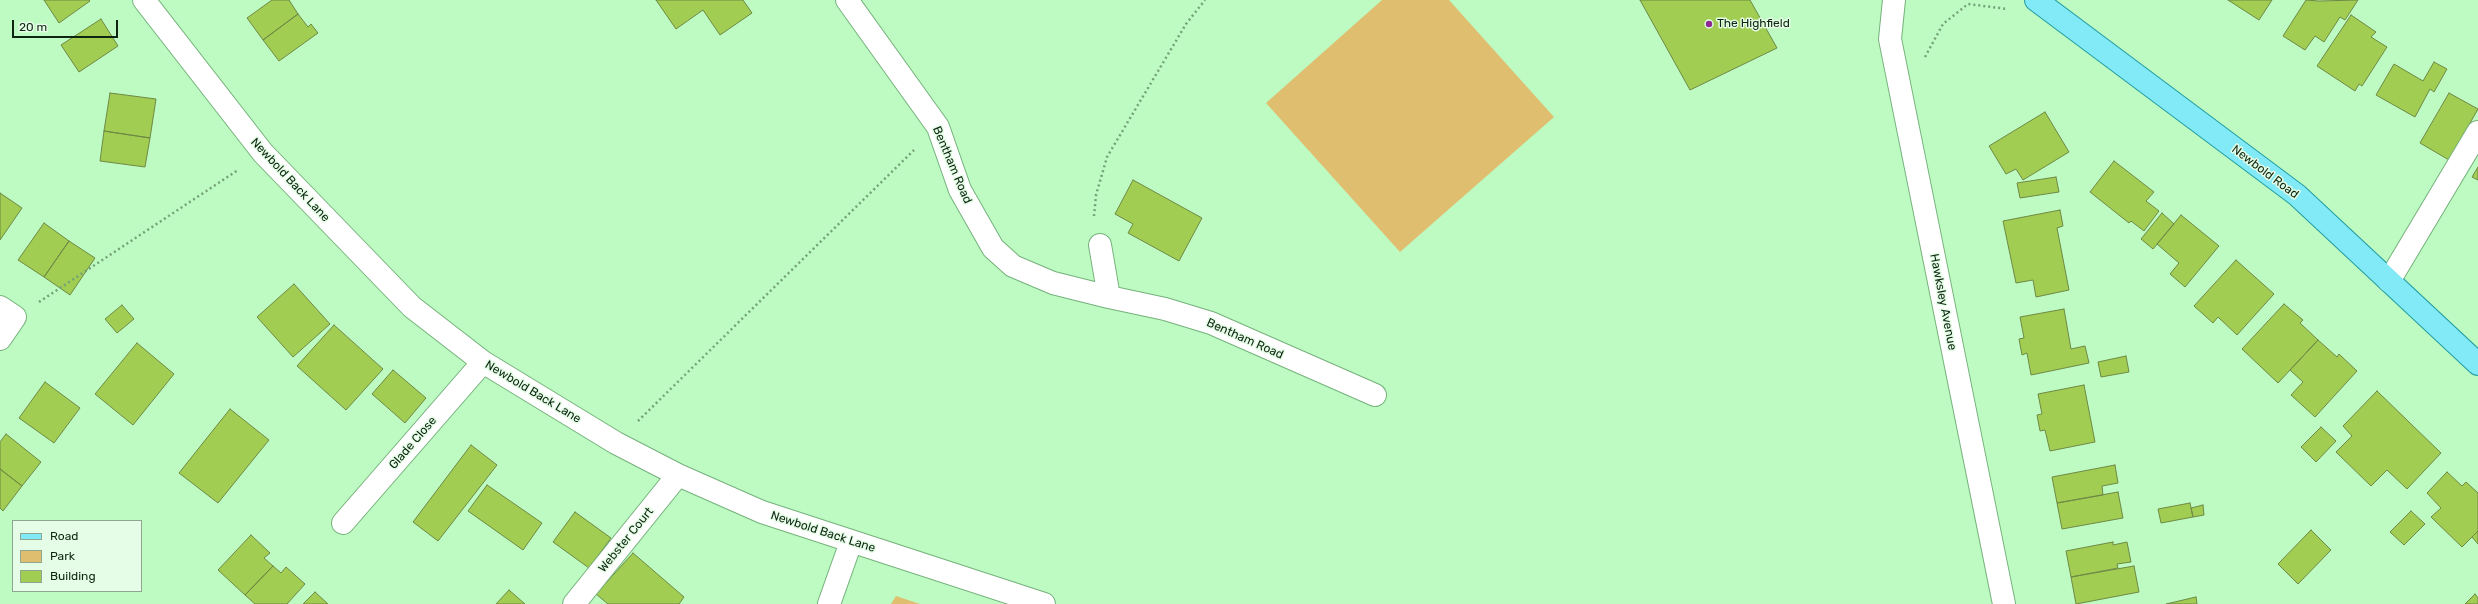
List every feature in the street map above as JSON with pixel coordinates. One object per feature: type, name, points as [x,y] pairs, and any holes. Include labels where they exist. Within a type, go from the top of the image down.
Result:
[{"type":"main road","name":"Newbold Road","points":[[2036,0],[2297,195],[2478,364]]},
{"type":"street","name":"Newbold Back Lane","points":[[144,0],[263,153],[412,307],[483,362],[616,443],[678,475],[762,512],[1044,604]]},
{"type":"street","name":"Bentham Road","points":[[847,0],[938,127],[960,190],[993,248],[1013,266],[1053,283],[1165,309],[1210,323],[1375,395]]},
{"type":"street","name":"Hawksley Avenue","points":[[1894,0],[1890,39],[2004,604]]},
{"type":"street","points":[[2389,281],[2478,132]]},
{"type":"street","points":[[1100,245],[1109,297]]},
{"type":"street","points":[[0,339],[8,312]]},
{"type":"street","name":"Glade Close","points":[[343,523],[483,362]]},
{"type":"street","name":"Webster Court","points":[[574,604],[678,475]]},
{"type":"street","points":[[829,604],[851,542]]},
{"type":"path","points":[[1100,245],[1094,218],[1096,195],[1107,157],[1186,24],[1205,0]]},
{"type":"path","points":[[1902,101],[1943,24],[1968,4],[2011,10]]},
{"type":"path","points":[[616,443],[938,127]]},
{"type":"path","points":[[8,312],[263,153]]},
{"type":"green space","points":[[1382,0],[1449,0],[1554,117],[1400,252],[1266,103]]},
{"type":"green space","points":[[896,596],[920,604],[891,604]]},
{"type":"building","points":[[44,0],[89,0],[90,1],[59,23]]},
{"type":"building","points":[[272,0],[289,0],[298,14],[263,40],[247,18]]},
{"type":"building","points":[[656,0],[743,0],[752,13],[720,35],[703,10],[676,29]]},
{"type":"building","name":"The Highfield","points":[[1640,0],[1750,0],[1777,48],[1690,90]]},
{"type":"building","points":[[2228,0],[2272,0],[2259,20]]},
{"type":"building","points":[[2306,0],[2358,0],[2345,20],[2340,17],[2324,42],[2315,36],[2305,50],[2283,36]]},
{"type":"building","points":[[298,14],[308,27],[311,24],[318,33],[279,61],[263,40]]},
{"type":"building","points":[[2351,15],[2376,32],[2371,37],[2387,47],[2362,86],[2359,84],[2355,91],[2317,66]]},
{"type":"building","points":[[101,19],[118,46],[79,72],[61,45]]},
{"type":"building","points":[[2434,62],[2447,69],[2434,92],[2430,89],[2415,117],[2376,95],[2394,64],[2423,81]]},
{"type":"building","points":[[110,93],[156,99],[150,138],[104,131]]},
{"type":"building","points":[[2449,93],[2478,109],[2449,160],[2420,143]]},
{"type":"building","points":[[2045,112],[2069,152],[2023,180],[2016,169],[2006,174],[1989,146]]},
{"type":"building","points":[[104,131],[150,138],[145,167],[100,161]]},
{"type":"building","points":[[2114,161],[2154,192],[2146,201],[2159,211],[2144,231],[2131,221],[2129,223],[2090,192]]},
{"type":"building","points":[[2478,167],[2478,180],[2472,177]]},
{"type":"building","points":[[2056,177],[2059,192],[2020,198],[2017,183]]},
{"type":"building","points":[[1133,180],[1202,218],[1179,261],[1128,233],[1133,224],[1115,214]]},
{"type":"building","points":[[0,193],[22,208],[0,240]]},
{"type":"building","points":[[2060,210],[2063,226],[2057,228],[2069,290],[2036,297],[2033,280],[2016,283],[2003,221]]},
{"type":"building","points":[[2162,213],[2174,224],[2153,249],[2141,239]]},
{"type":"building","points":[[2181,215],[2219,246],[2185,287],[2170,274],[2179,263],[2157,244]]},
{"type":"building","points":[[44,223],[69,241],[44,277],[18,260]]},
{"type":"building","points":[[69,241],[95,258],[70,295],[44,277]]},
{"type":"building","points":[[2236,260],[2274,294],[2237,335],[2218,317],[2213,323],[2194,306]]},
{"type":"building","points":[[294,284],[330,324],[293,357],[257,317]]},
{"type":"building","points":[[2284,304],[2303,320],[2300,323],[2318,340],[2278,383],[2242,349]]},
{"type":"building","points":[[122,305],[134,319],[117,333],[105,319]]},
{"type":"building","points":[[2064,309],[2071,349],[2085,346],[2089,363],[2031,375],[2027,353],[2022,355],[2019,339],[2024,338],[2020,317]]},
{"type":"building","points":[[334,325],[383,369],[346,410],[297,366]]},
{"type":"building","points":[[2318,340],[2337,357],[2339,354],[2357,371],[2315,417],[2291,395],[2303,382],[2290,370]]},
{"type":"building","points":[[137,343],[174,374],[133,425],[95,394]]},
{"type":"building","points":[[2126,356],[2129,372],[2101,377],[2098,362]]},
{"type":"building","points":[[393,370],[426,398],[405,423],[372,394]]},
{"type":"building","points":[[45,382],[80,408],[54,443],[19,418]]},
{"type":"building","points":[[2084,385],[2095,442],[2050,451],[2045,430],[2040,431],[2037,415],[2042,414],[2038,394]]},
{"type":"building","points":[[2377,391],[2441,453],[2407,489],[2387,470],[2371,486],[2336,452],[2352,436],[2343,426]]},
{"type":"building","points":[[230,409],[269,440],[218,503],[179,473]]},
{"type":"building","points":[[2321,427],[2336,441],[2316,462],[2301,447]]},
{"type":"building","points":[[6,434],[41,462],[22,486],[0,469],[0,442]]},
{"type":"building","points":[[471,445],[497,465],[438,541],[413,522]]},
{"type":"building","points":[[2115,465],[2118,483],[2102,486],[2103,495],[2057,503],[2052,477]]},
{"type":"building","points":[[0,469],[22,486],[3,511],[0,508]]},
{"type":"building","points":[[2447,472],[2462,486],[2466,482],[2478,493],[2478,531],[2462,547],[2431,517],[2441,508],[2427,493]]},
{"type":"building","points":[[487,485],[542,523],[523,550],[468,511]]},
{"type":"building","points":[[2118,492],[2123,518],[2062,529],[2057,503]]},
{"type":"building","points":[[2190,503],[2193,517],[2161,523],[2158,509]]},
{"type":"building","points":[[2203,505],[2204,515],[2193,517],[2191,508]]},
{"type":"building","points":[[2411,511],[2425,524],[2404,545],[2390,532]]},
{"type":"building","points":[[575,512],[611,538],[589,568],[553,542]]},
{"type":"building","points":[[2311,530],[2331,550],[2298,584],[2278,564]]},
{"type":"building","points":[[2478,531],[2478,544],[2472,537]]},
{"type":"building","points":[[251,535],[270,553],[264,558],[273,566],[245,595],[218,570]]},
{"type":"building","points":[[2113,542],[2113,545],[2127,542],[2131,562],[2117,564],[2118,568],[2071,577],[2066,551]]},
{"type":"building","points":[[633,553],[684,597],[679,604],[608,604],[596,594]]},
{"type":"building","points":[[273,566],[281,573],[286,567],[305,584],[287,604],[255,604],[245,595]]},
{"type":"building","points":[[2134,566],[2139,592],[2076,604],[2071,577]]},
{"type":"building","points":[[509,590],[525,604],[496,604]]},
{"type":"building","points":[[315,592],[328,604],[303,604]]},
{"type":"building","points":[[2475,594],[2478,598],[2478,604],[2465,604]]},
{"type":"building","points":[[2196,597],[2197,604],[2166,604]]},
{"type":"place","name":"The Highfield","points":[[1709,24]]}]
